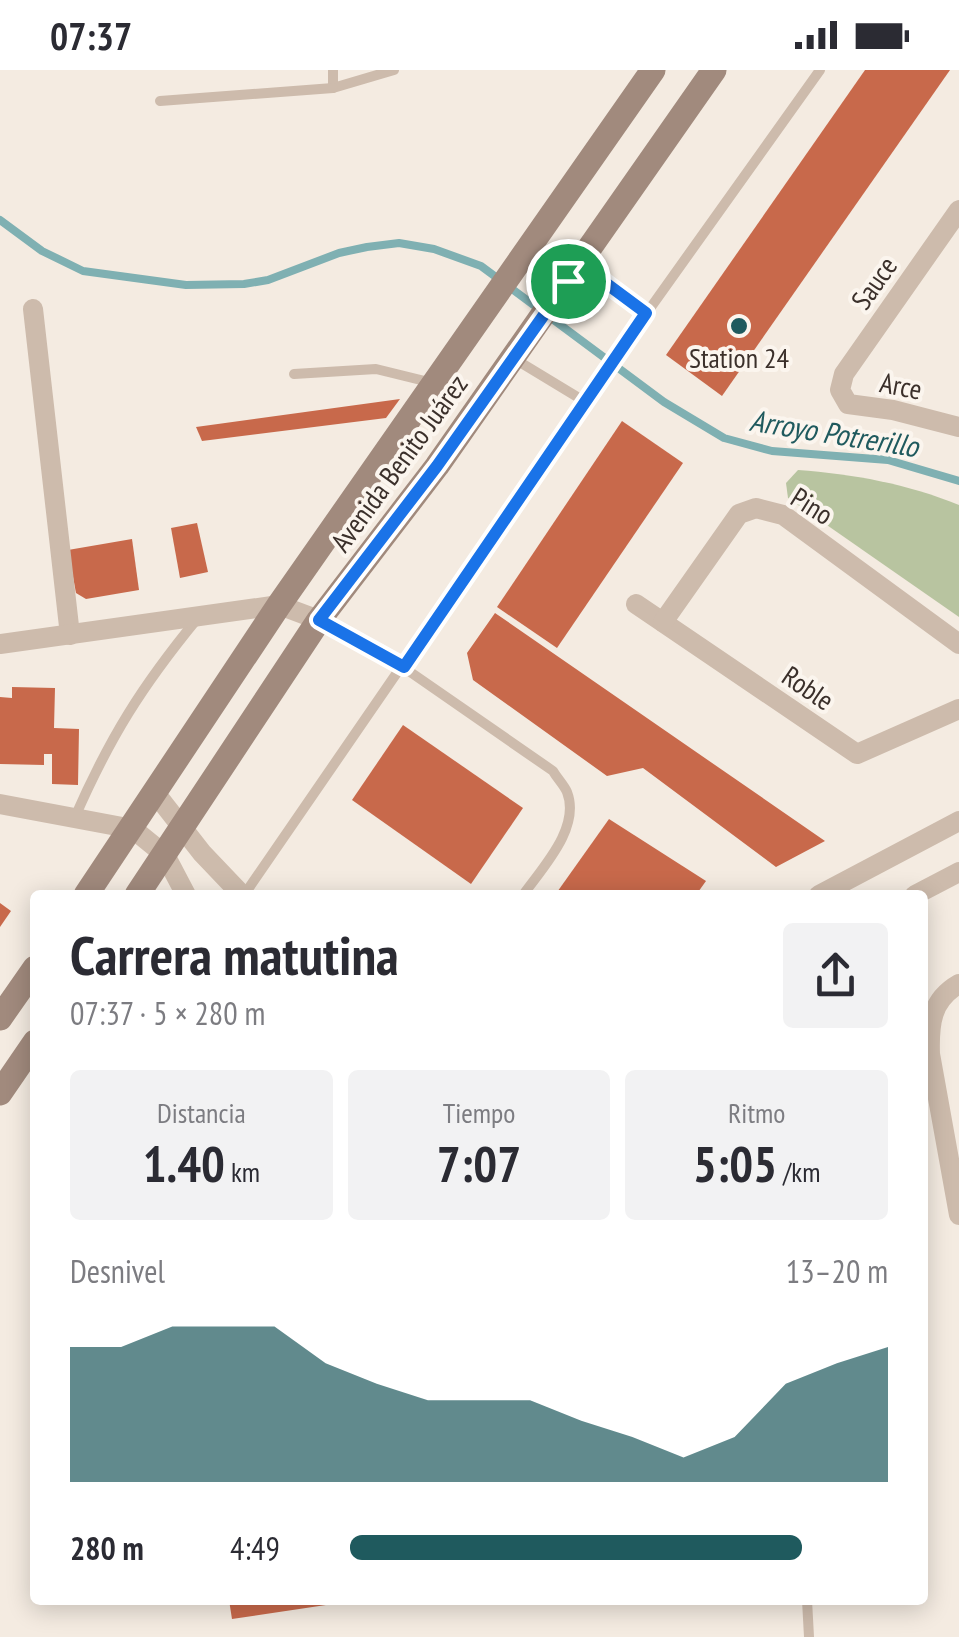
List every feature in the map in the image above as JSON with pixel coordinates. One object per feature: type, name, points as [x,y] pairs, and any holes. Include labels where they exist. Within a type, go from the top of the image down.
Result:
[{"type":"street","name":"Avenida Benito Juárez","points":[[90,890],[279,605],[654,70]]},
{"type":"street","name":"Avenida Benito Juárez","points":[[140,890],[319,620],[437,466],[714,70]]},
{"type":"street","name":"Sauce","points":[[840,390],[844,374],[959,210]]},
{"type":"street","points":[[33,309],[70,636]]},
{"type":"street","name":"Arce","points":[[840,390],[848,404],[893,410],[959,428]]},
{"type":"street","name":"Pino","points":[[664,622],[739,514],[756,508],[783,516],[959,644]]},
{"type":"street","name":"Roble","points":[[636,604],[857,754],[959,709]]},
{"type":"street","points":[[0,644],[279,605],[319,620]]},
{"type":"street","points":[[156,794],[239,890]]},
{"type":"street","points":[[0,804],[133,828],[164,855],[183,890]]},
{"type":"street","points":[[828,890],[959,821]]},
{"type":"street","points":[[925,890],[959,872]]},
{"type":"street","points":[[0,1018],[30,975]]},
{"type":"street","points":[[959,984],[934,1007],[929,1027],[930,1054],[959,1215]]},
{"type":"street","points":[[0,1093],[30,1049]]},
{"type":"lane","points":[[332,88],[333,70]]},
{"type":"lane","points":[[160,101],[332,88],[394,70]]},
{"type":"lane","points":[[247,890],[593,388],[820,70]]},
{"type":"lane","points":[[574,272],[646,313]]},
{"type":"lane","points":[[519,349],[584,401]]},
{"type":"lane","points":[[294,374],[376,369],[434,383]]},
{"type":"lane","points":[[75,817],[130,708],[198,618]]},
{"type":"lane","points":[[319,620],[404,667],[553,771],[568,794],[569,816],[562,839],[526,890]]},
{"type":"lane","points":[[807,1605],[809,1637]]},
{"type":"green space","points":[[798,470],[880,481],[959,505],[959,617],[788,498],[786,483]]},
{"type":"building","points":[[865,70],[950,70],[722,396],[666,355]]},
{"type":"building","points":[[400,399],[386,418],[202,441],[196,427]]},
{"type":"building","points":[[622,421],[683,463],[557,648],[497,607]]},
{"type":"building","points":[[197,523],[208,572],[180,578],[171,528]]},
{"type":"building","points":[[132,539],[139,590],[86,599],[76,593],[68,550]]},
{"type":"building","points":[[495,613],[825,841],[776,867],[643,768],[607,776],[473,680],[467,653]]},
{"type":"building","points":[[12,687],[55,688],[54,728],[79,729],[78,785],[52,784],[52,754],[44,754],[44,765],[0,764],[0,697],[12,698]]},
{"type":"building","points":[[403,725],[523,808],[471,884],[352,800]]},
{"type":"building","points":[[609,819],[706,881],[700,890],[559,890]]},
{"type":"building","points":[[0,903],[11,911],[0,927]]},
{"type":"building","points":[[230,1605],[326,1605],[232,1619]]},
{"type":"waterway","name":"Arroyo Potrerillo","points":[[0,220],[42,251],[83,271],[186,285],[268,280],[339,253],[367,247],[399,243],[434,249],[481,266],[664,402],[724,438],[772,451],[888,460],[959,481]]},
{"type":"place","name":"Station 24","points":[[739,326]]},
{"type":"route","points":[[580,264],[646,313],[404,667],[319,620],[437,466],[568,281],[580,264]]}]
